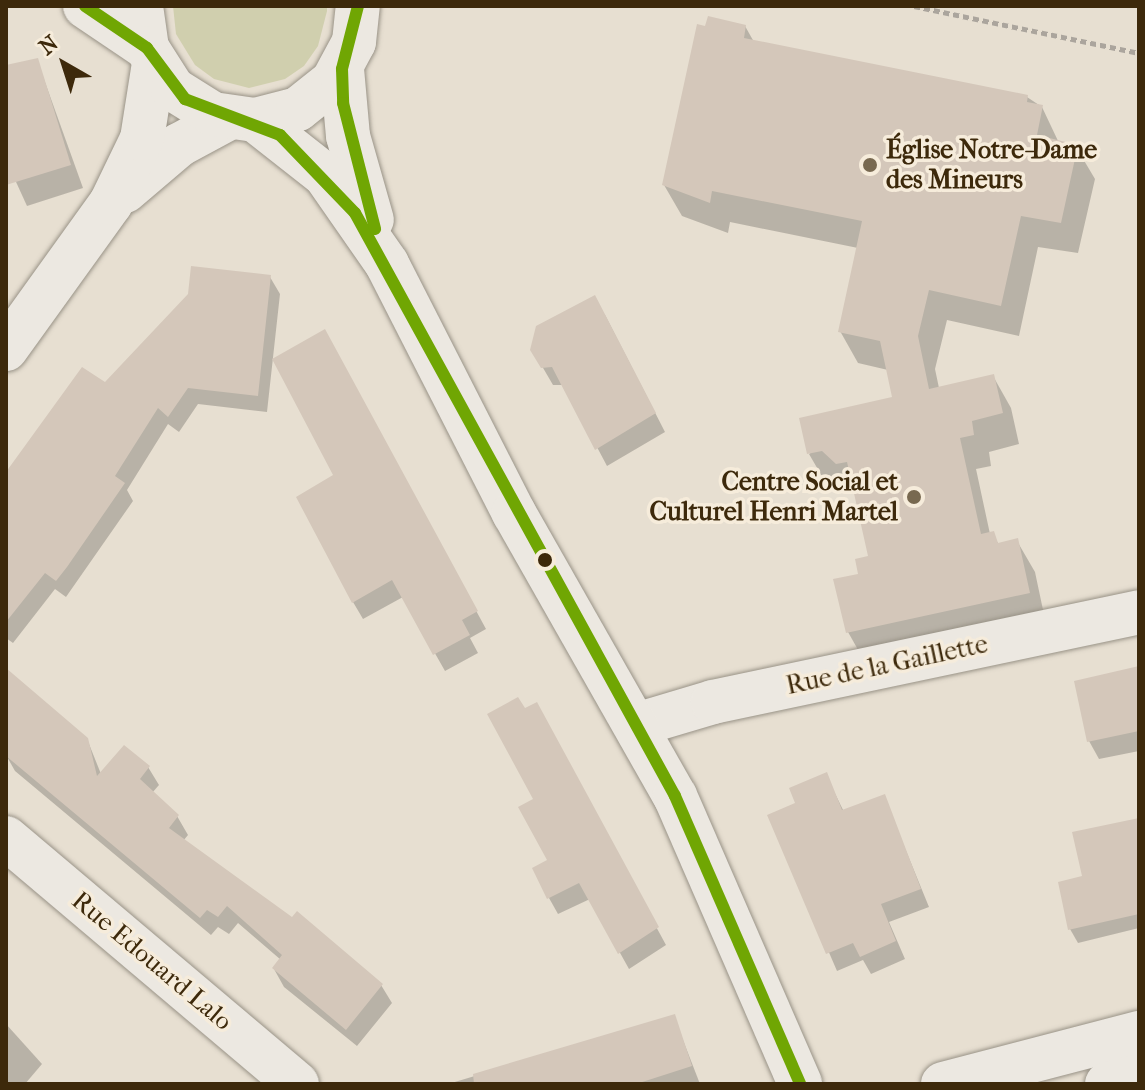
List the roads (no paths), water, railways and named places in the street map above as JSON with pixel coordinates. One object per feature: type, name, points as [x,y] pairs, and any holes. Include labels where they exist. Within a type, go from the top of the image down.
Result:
[{"type":"street","points":[[85,6],[147,39],[185,99],[242,119],[325,175],[387,264],[514,513],[636,725],[711,869],[800,1084]]},
{"type":"street","points":[[111,203],[179,145],[242,119],[311,102],[342,69],[364,13]]},
{"type":"street","points":[[6,349],[111,203],[142,139],[147,39]]},
{"type":"street","points":[[342,69],[348,136],[387,264]]},
{"type":"street","name":"Rue de la Gaillette","points":[[636,725],[713,702],[1139,612]]},
{"type":"street","name":"Rue Edouard Lalo","points":[[6,838],[297,1084]]},
{"type":"street","points":[[943,1084],[1139,1033]]},
{"type":"street","points":[[1107,1084],[1139,1076]]},
{"type":"place","name":"Église Notre-Dame des Mineurs","points":[[870,165]]},
{"type":"place","name":"Centre Social et Culturel Henri Martel","points":[[914,497]]}]
